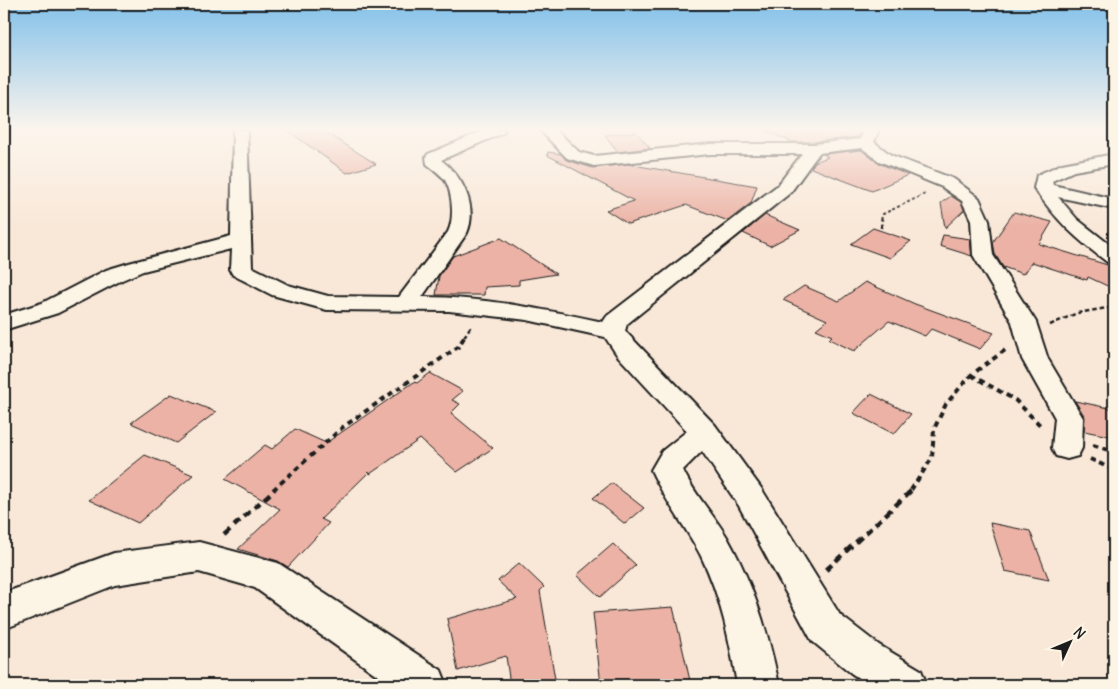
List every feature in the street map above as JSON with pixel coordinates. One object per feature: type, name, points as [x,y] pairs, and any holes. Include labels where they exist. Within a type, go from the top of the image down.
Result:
[{"type":"street","points":[[240,162],[241,270],[280,290],[327,303],[449,304],[527,313],[613,332],[705,432],[750,497],[826,628],[865,660],[906,685]]},
{"type":"street","points":[[405,304],[462,222],[456,184],[446,171],[434,162]]},
{"type":"street","points":[[613,332],[615,321],[784,189],[804,162]]},
{"type":"street","points":[[895,162],[948,183],[970,198],[980,220],[983,255],[1024,322],[1035,359],[1069,418],[1067,448]]},
{"type":"street","points":[[1101,162],[1050,174],[1043,179],[1043,188],[1058,209],[1114,258]]},
{"type":"street","points":[[1043,188],[1114,204]]},
{"type":"street","points":[[4,323],[50,308],[114,275],[136,267],[240,240]]},
{"type":"street","points":[[705,432],[673,459],[667,470],[674,486],[715,548],[734,592],[753,653],[758,685]]},
{"type":"street","points":[[4,611],[114,569],[200,557],[265,575],[426,685]]},
{"type":"path","points":[[882,228],[880,225],[883,214],[948,183]]},
{"type":"path","points":[[803,591],[916,486],[932,458],[934,429],[946,404],[971,375],[1027,334],[1078,313],[1114,307]]},
{"type":"path","points":[[200,557],[343,427],[458,347],[481,308]]},
{"type":"building","points":[[332,162],[373,162],[376,164],[347,173]]},
{"type":"building","points":[[561,162],[573,162],[593,168],[627,164],[757,186],[751,203],[728,221],[686,205],[628,224],[606,210],[634,201]]},
{"type":"building","points":[[815,162],[877,162],[908,175],[872,191],[811,168]]},
{"type":"building","points":[[951,196],[961,202],[964,210],[945,228],[941,203]]},
{"type":"building","points":[[1014,212],[1052,222],[1039,244],[1114,267],[1114,289],[1088,277],[1087,280],[1032,262],[1023,274],[1003,267],[995,254],[993,242]]},
{"type":"building","points":[[765,215],[800,230],[770,246],[743,233]]},
{"type":"building","points":[[873,228],[911,241],[890,258],[851,244]]},
{"type":"building","points":[[943,235],[970,239],[972,256],[940,246]]},
{"type":"building","points":[[501,238],[556,274],[519,280],[519,285],[485,287],[484,295],[436,295],[439,276],[453,256]]},
{"type":"building","points":[[865,282],[915,304],[994,333],[980,349],[931,329],[925,336],[889,321],[854,351],[829,339],[832,336],[816,329],[827,320],[783,300],[804,286],[839,301]]},
{"type":"building","points":[[430,373],[463,391],[452,400],[460,404],[451,413],[493,448],[457,472],[420,439],[370,474],[369,472],[321,519],[329,523],[288,567],[278,561],[238,549],[280,509],[225,479],[265,445],[272,449],[295,429],[326,443]]},
{"type":"building","points":[[171,394],[216,412],[176,443],[131,423]]},
{"type":"building","points":[[871,394],[911,414],[894,434],[853,413]]},
{"type":"building","points":[[1075,401],[1114,409],[1114,437],[1084,431],[1085,417]]},
{"type":"building","points":[[145,455],[193,475],[138,523],[89,500]]},
{"type":"building","points":[[612,483],[644,508],[625,524],[593,498]]},
{"type":"building","points":[[990,523],[1030,531],[1049,580],[1005,571]]},
{"type":"building","points":[[613,544],[636,565],[600,597],[577,575]]},
{"type":"building","points":[[519,563],[544,587],[540,591],[556,685],[510,685],[506,656],[458,671],[447,619],[517,599],[498,581]]},
{"type":"building","points":[[673,607],[691,685],[601,685],[593,613]]}]
